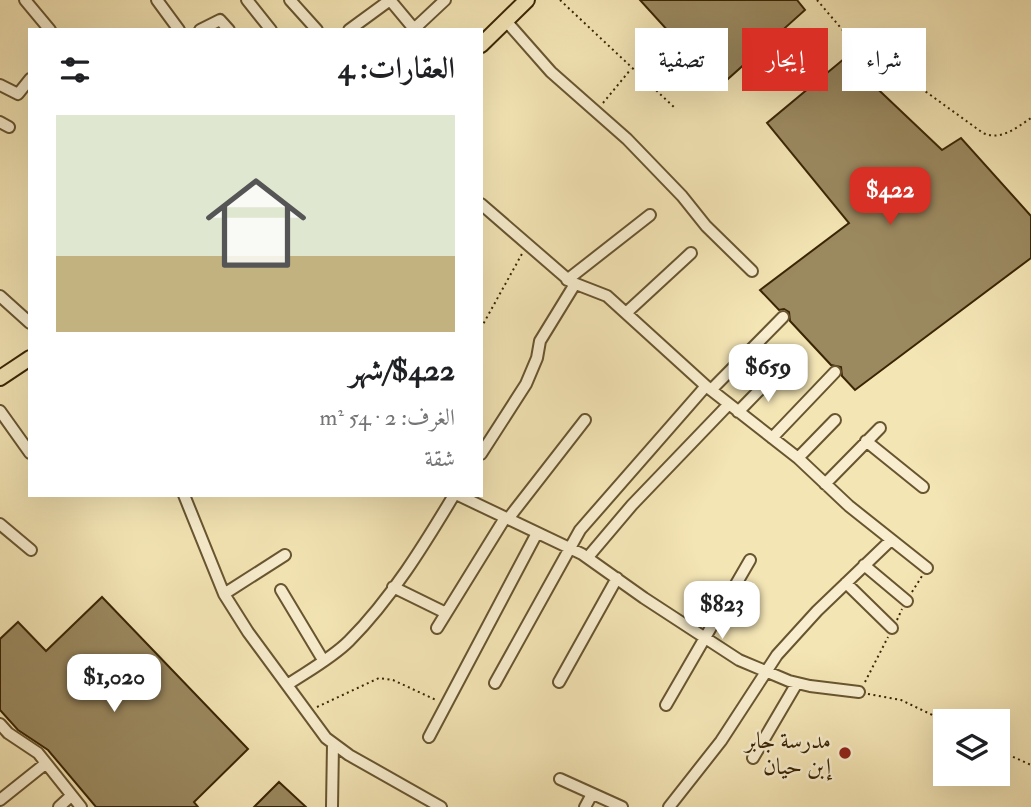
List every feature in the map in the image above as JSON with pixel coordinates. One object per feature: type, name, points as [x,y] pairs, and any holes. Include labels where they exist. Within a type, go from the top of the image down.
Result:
[{"type":"main road","points":[[483,33],[517,0]]},
{"type":"main road","points":[[483,43],[527,0]]},
{"type":"main road","points":[[0,379],[28,359]]},
{"type":"main road","points":[[0,389],[28,369]]},
{"type":"street","points":[[25,0],[48,28]]},
{"type":"street","points":[[247,0],[269,28]]},
{"type":"street","points":[[290,0],[315,28]]},
{"type":"street","points":[[352,28],[390,0],[414,28]]},
{"type":"street","points":[[416,28],[445,0]]},
{"type":"street","points":[[162,1],[178,28]]},
{"type":"street","points":[[204,28],[220,20],[227,28]]},
{"type":"street","points":[[506,21],[551,72],[627,139],[682,196],[706,226],[752,271]]},
{"type":"street","points":[[0,85],[18,94],[28,82]]},
{"type":"street","points":[[483,206],[571,282],[597,290],[626,313],[708,388],[799,458],[825,484],[927,568]]},
{"type":"street","points":[[483,451],[526,384],[535,364],[540,341],[571,282],[650,215]]},
{"type":"street","points":[[626,313],[691,253]]},
{"type":"street","points":[[0,296],[28,321]]},
{"type":"street","points":[[495,683],[584,525],[708,388],[783,317]]},
{"type":"street","points":[[772,438],[835,372]]},
{"type":"street","points":[[738,412],[775,374]]},
{"type":"street","points":[[588,557],[632,505],[729,404]]},
{"type":"street","points":[[0,411],[28,450]]},
{"type":"street","points":[[437,628],[507,518],[585,420]]},
{"type":"street","points":[[799,458],[835,421]]},
{"type":"street","points":[[825,484],[880,428]]},
{"type":"street","points":[[866,441],[923,486]]},
{"type":"street","points":[[185,497],[224,594],[248,632],[332,744],[441,807]]},
{"type":"street","points":[[287,685],[349,641],[393,587],[455,497]]},
{"type":"street","points":[[460,497],[588,557],[705,638],[764,672],[797,683],[859,692]]},
{"type":"street","points":[[0,524],[31,550]]},
{"type":"street","points":[[429,737],[537,533]]},
{"type":"street","points":[[669,807],[721,741],[764,672],[795,634],[891,540]]},
{"type":"street","points":[[224,594],[285,555]]},
{"type":"street","points":[[666,705],[750,560]]},
{"type":"street","points":[[864,565],[906,601]]},
{"type":"street","points":[[559,682],[617,578]]},
{"type":"street","points":[[846,583],[892,628]]},
{"type":"street","points":[[393,587],[446,612]]},
{"type":"street","points":[[281,590],[323,660]]},
{"type":"street","points":[[753,758],[797,683]]},
{"type":"street","points":[[0,724],[8,733],[38,753],[80,807]]},
{"type":"street","points":[[332,744],[332,807]]},
{"type":"street","points":[[0,800],[45,764]]},
{"type":"street","points":[[560,779],[621,807]]},
{"type":"street","points":[[585,807],[592,794]]},
{"type":"street","points":[[58,807],[71,796]]},
{"type":"path","points":[[560,0],[676,109]]},
{"type":"path","points":[[817,0],[846,34],[978,130],[990,136],[999,136],[1031,118]]},
{"type":"path","points":[[596,111],[632,68]]},
{"type":"path","points":[[483,324],[527,245]]},
{"type":"path","points":[[306,712],[379,678],[393,680],[446,704]]},
{"type":"path","points":[[859,692],[901,700],[933,716]]},
{"type":"path","points":[[1010,755],[1031,765]]},
{"type":"building","points":[[640,0],[797,0],[805,10],[785,28],[742,28],[742,66],[728,79],[728,28],[665,28]]},
{"type":"building","points":[[842,60],[842,91],[880,91],[942,150],[961,138],[1031,216],[1031,258],[855,390],[842,376],[841,367],[831,365],[790,321],[789,312],[779,310],[760,290],[849,223],[767,123],[805,91],[828,91],[828,72]]},
{"type":"building","points":[[102,597],[248,749],[194,802],[198,807],[96,807],[48,750],[18,730],[0,710],[0,639],[18,622],[46,651]]},
{"type":"building","points":[[279,782],[306,807],[254,807]]},
{"type":"place","name":"مدرسة جابر إبن حيان","points":[[845,753]]}]
